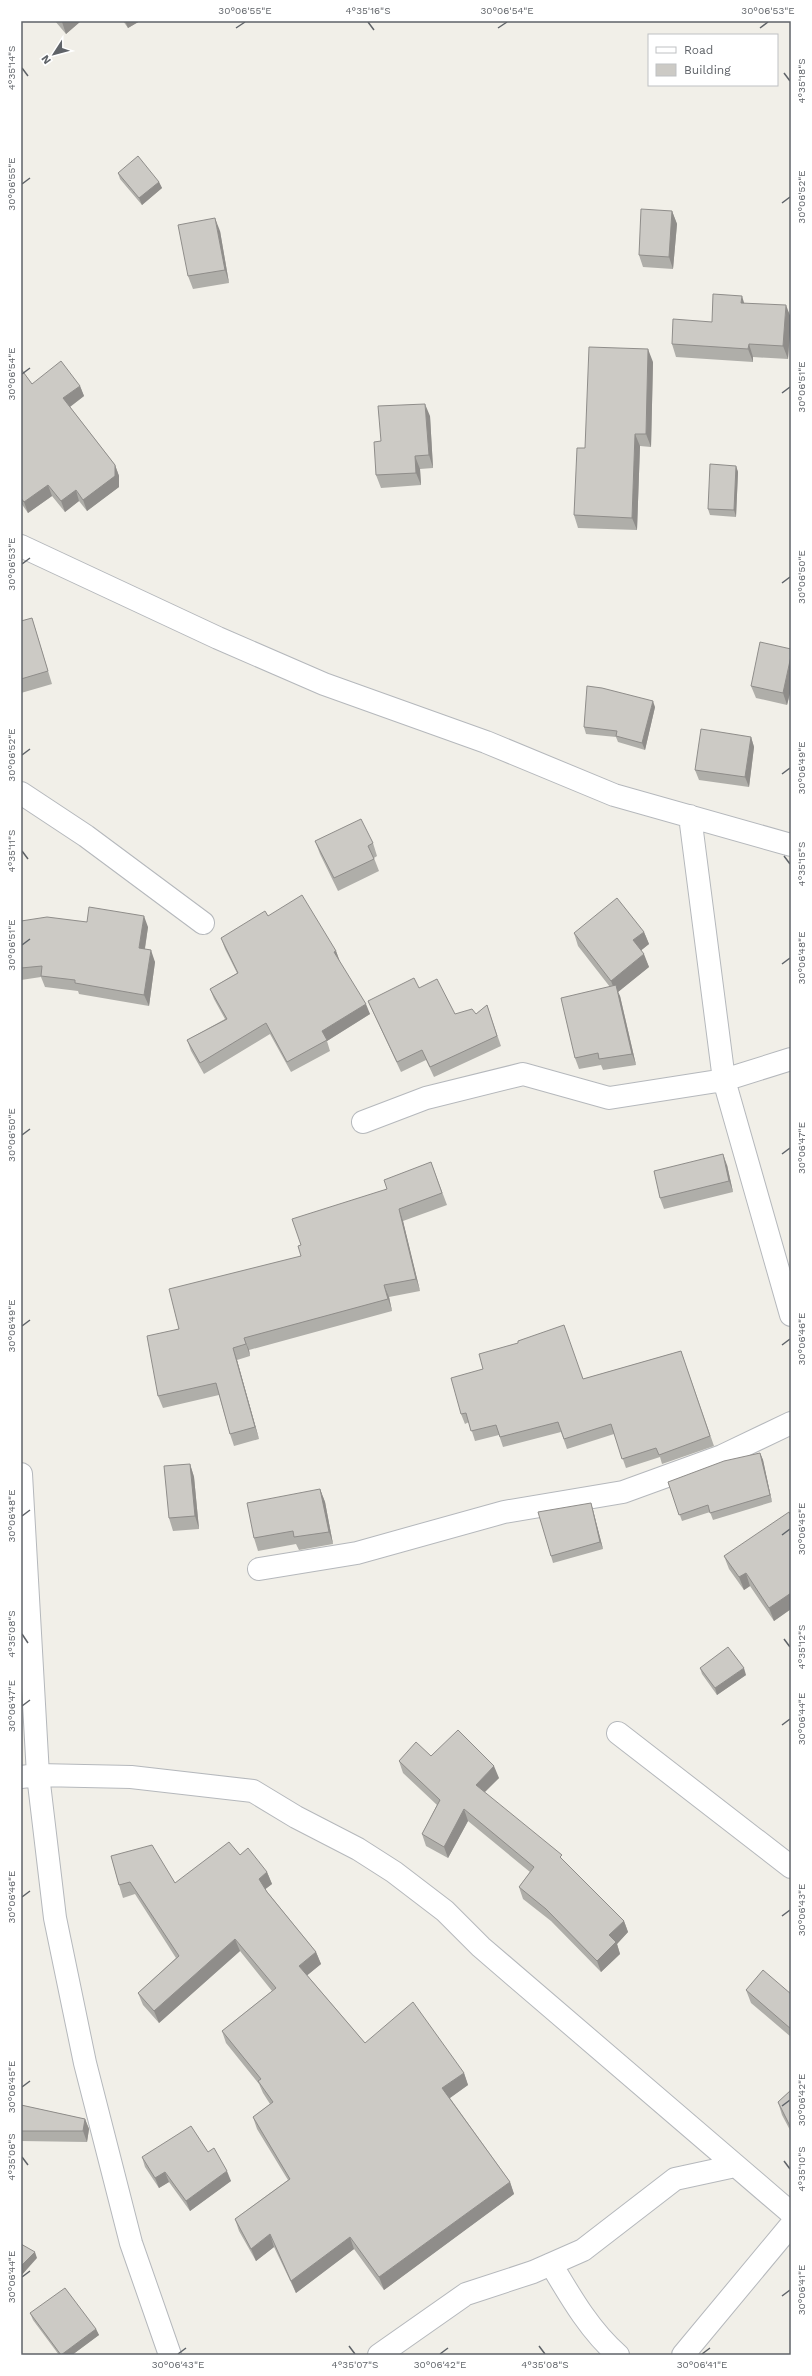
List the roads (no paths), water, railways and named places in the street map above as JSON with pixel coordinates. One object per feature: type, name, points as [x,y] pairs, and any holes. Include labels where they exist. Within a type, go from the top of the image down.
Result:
[{"type":"street","points":[[21,546],[218,638],[324,684],[486,742],[614,794],[791,845]]},
{"type":"street","points":[[21,793],[86,836],[203,923]]},
{"type":"street","points":[[690,816],[724,1080],[791,1315]]},
{"type":"street","points":[[363,1122],[426,1098],[523,1074],[609,1098],[724,1080],[791,1060]]},
{"type":"street","points":[[259,1569],[357,1552],[504,1512],[622,1492],[722,1456],[791,1423]]},
{"type":"street","points":[[21,1474],[30,1776],[55,1918],[86,2064],[131,2243],[170,2355]]},
{"type":"street","points":[[618,1733],[791,1867]]},
{"type":"street","points":[[30,1776],[131,1777],[253,1791],[296,1817],[351,1845],[394,1872],[445,1911],[481,1947],[791,2213]]},
{"type":"street","points":[[378,2355],[466,2294],[552,2264],[583,2250],[675,2179],[735,2166]]},
{"type":"street","points":[[683,2355],[791,2225]]},
{"type":"street","points":[[552,2264],[574,2303],[610,2348],[618,2355]]}]
